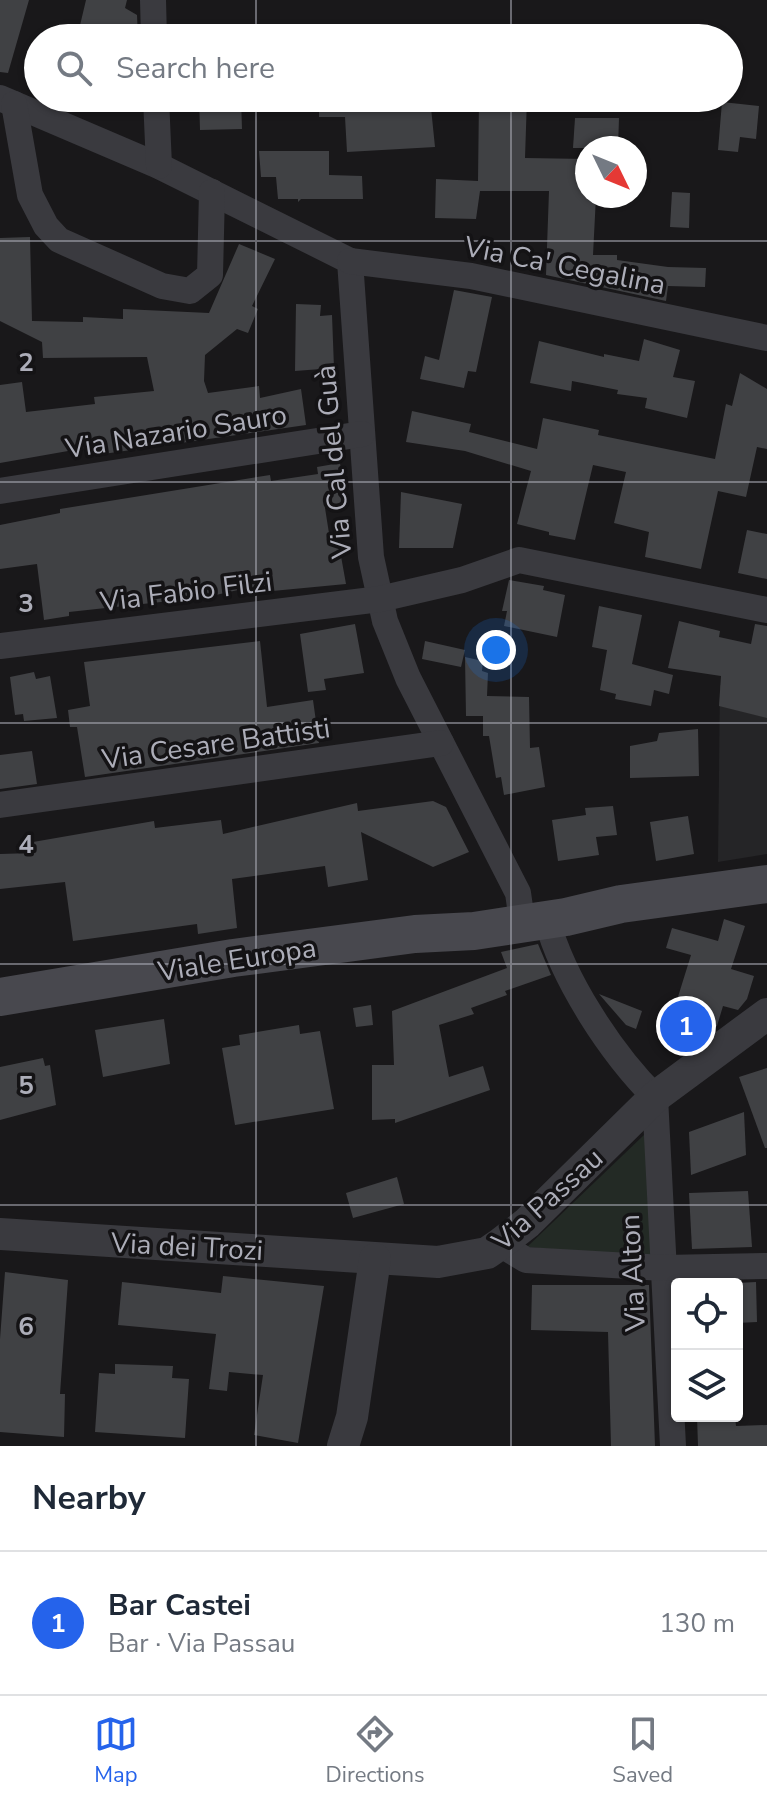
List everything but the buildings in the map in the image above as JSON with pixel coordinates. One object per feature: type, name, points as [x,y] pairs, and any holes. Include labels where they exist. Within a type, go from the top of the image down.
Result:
[{"type":"main road","name":"Viale Europa","points":[[0,995],[225,959],[415,934],[474,931],[533,914],[767,884]]},
{"type":"street","points":[[153,0],[154,24]]},
{"type":"street","points":[[7,101],[30,195],[46,226],[59,240],[162,286],[190,291],[210,275],[212,192]]},
{"type":"street","points":[[33,112],[159,166],[350,261]]},
{"type":"street","points":[[157,112],[159,166]]},
{"type":"street","name":"Via Ca' Cegalina","points":[[350,261],[471,276],[767,338]]},
{"type":"street","name":"Via Cal del Guà","points":[[350,261],[371,557],[380,599],[408,678],[518,893],[627,1067],[655,1097]]},
{"type":"street","name":"Via Nazario Sauro","points":[[0,491],[362,434]]},
{"type":"street","name":"Via Fabio Filzi","points":[[0,646],[380,599],[462,580],[519,560],[767,610]]},
{"type":"street","name":"Via Cesare Battisti","points":[[0,805],[441,743]]},
{"type":"street","name":"Via Passau","points":[[375,1259],[438,1262],[487,1253],[527,1223],[655,1097],[767,1014]]},
{"type":"street","name":"Via Alton","points":[[655,1097],[673,1446]]},
{"type":"street","name":"Via dei Trozi","points":[[0,1234],[375,1259]]},
{"type":"street","points":[[500,1244],[526,1260],[664,1268],[767,1266]]},
{"type":"street","points":[[343,1446],[352,1417],[375,1259]]},
{"type":"shaded area","points":[[720,685],[767,694],[767,854],[718,862]]},
{"type":"shaded area","points":[[645,1134],[653,1257],[527,1247]]},
{"type":"place","name":"Bar Castei","points":[[686,1026]]}]
